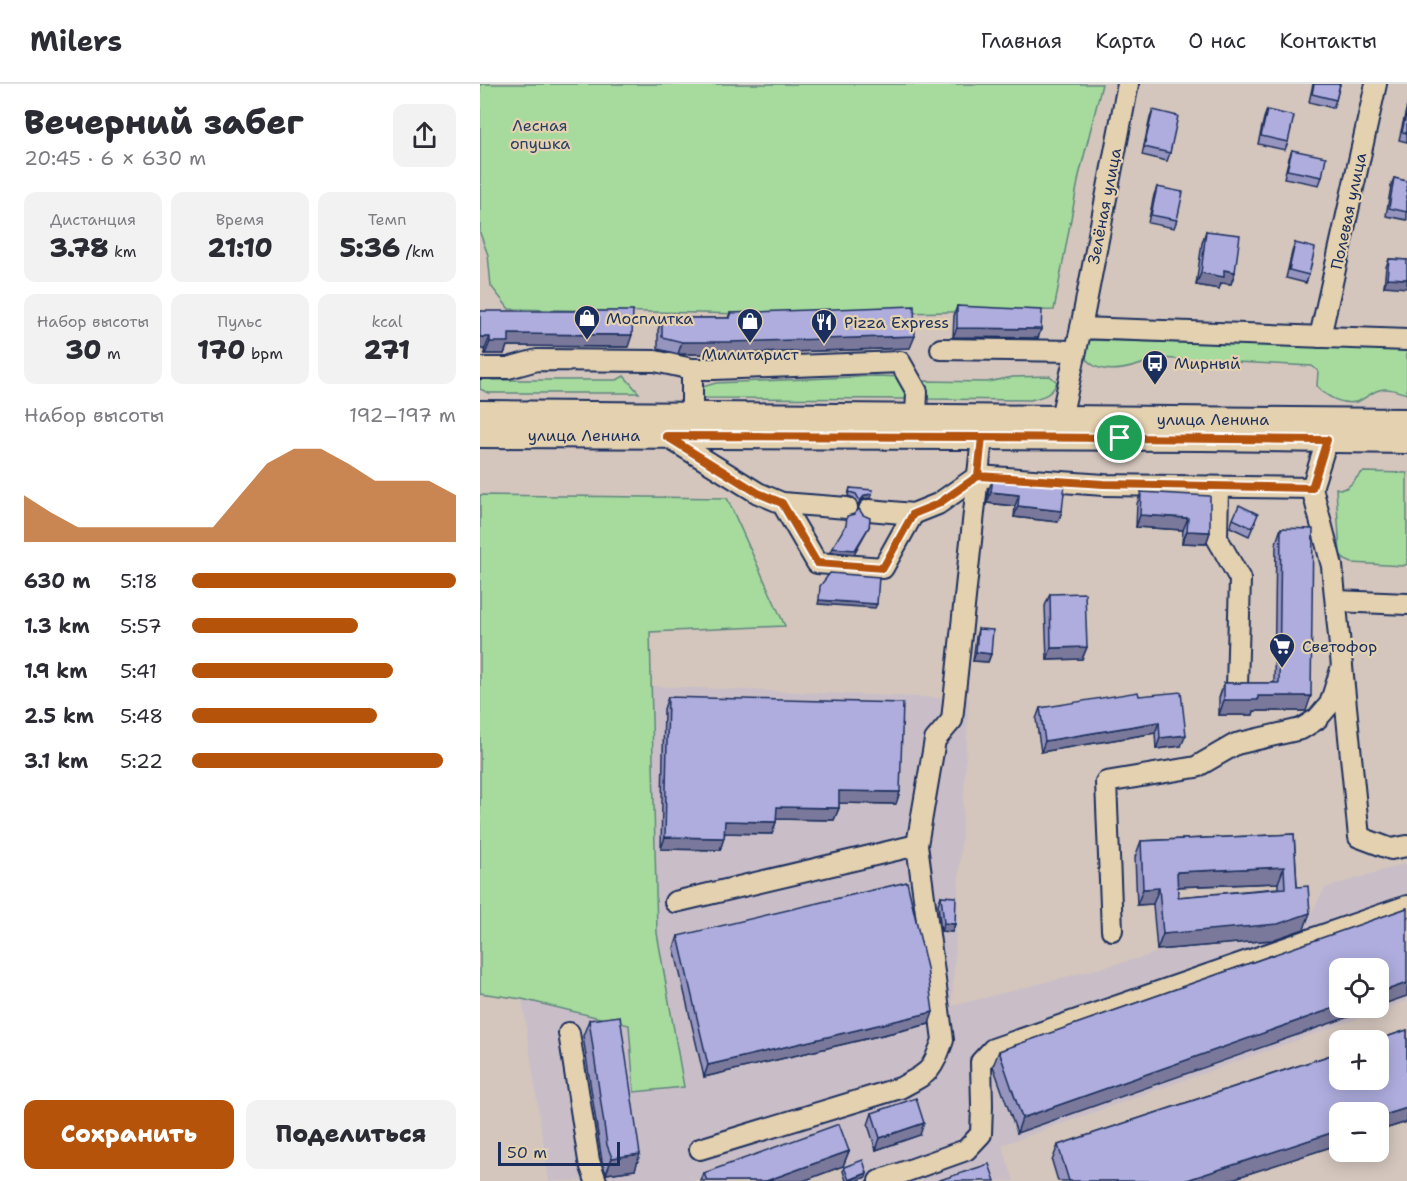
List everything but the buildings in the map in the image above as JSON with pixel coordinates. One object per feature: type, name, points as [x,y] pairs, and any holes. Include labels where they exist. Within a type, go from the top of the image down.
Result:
[{"type":"main road","name":"улица Ленина","points":[[480,413],[1407,421]]},
{"type":"main road","name":"улица Ленина","points":[[480,435],[1407,441]]},
{"type":"street","name":"Зелёная улица","points":[[1061,418],[1128,84]]},
{"type":"street","name":"Полевая улица","points":[[1320,337],[1376,84]]},
{"type":"street","points":[[1081,327],[1407,340]]},
{"type":"street","points":[[941,349],[1075,351]]},
{"type":"street","points":[[480,368],[508,368],[537,360],[655,361],[692,369],[900,362],[917,392],[916,416]]},
{"type":"street","points":[[692,369],[692,414]]},
{"type":"street","points":[[666,436],[758,493],[782,503],[846,508]]},
{"type":"street","points":[[700,1149],[900,1088],[923,1076],[934,1066],[944,1040],[917,845],[935,740],[952,720],[982,437]]},
{"type":"street","points":[[1407,450],[1334,440],[1312,488],[1332,566],[1359,837],[1391,849],[1407,846]]},
{"type":"street","points":[[869,510],[913,514],[938,504],[978,476],[1104,484],[1312,488]]},
{"type":"street","points":[[1218,487],[1217,538],[1240,579],[1237,687]]},
{"type":"street","points":[[782,503],[817,563],[883,568],[913,514]]},
{"type":"street","points":[[1336,601],[1407,604]]},
{"type":"street","points":[[1112,930],[1106,782],[1196,767],[1236,744],[1301,729],[1317,718],[1330,704],[1342,666]]},
{"type":"street","points":[[675,903],[917,845]]},
{"type":"street","points":[[879,1181],[966,1150],[981,1134],[981,1062],[993,1049],[1407,906]]},
{"type":"street","points":[[570,1033],[589,1161],[596,1181]]},
{"type":"shaded area","points":[[651,686],[969,699],[952,1006],[1147,956],[1164,948],[1300,933],[1325,888],[1407,863],[1407,1001],[1389,1007],[1389,958],[1329,958],[1329,1018],[1359,1018],[1002,1145],[1014,1181],[845,1181],[839,1164],[846,1161],[834,1128],[692,1181],[549,1181],[522,999],[630,1025],[684,1087],[657,933]]},
{"type":"green space","name":"Лесная опушка","points":[[480,84],[1102,84],[1079,176],[1054,310],[800,315],[509,309],[491,286],[488,255],[480,233]]},
{"type":"green space","points":[[1090,340],[1407,349],[1407,394],[1384,389],[1354,403],[1342,402],[1325,394],[1317,386],[1318,371],[1312,366],[1157,358],[1127,368],[1105,369],[1096,367],[1082,352]]},
{"type":"green space","points":[[480,376],[490,376],[492,380],[617,380],[624,376],[639,393],[489,393],[480,389]]},
{"type":"green space","points":[[876,376],[903,377],[908,399],[701,398],[699,388],[716,383]]},
{"type":"green space","points":[[1050,376],[1057,382],[1050,393],[1030,400],[928,399],[925,381],[987,382],[1013,377]]},
{"type":"green space","points":[[1363,472],[1407,473],[1407,564],[1403,566],[1352,563],[1340,554],[1336,488],[1348,487]]},
{"type":"green space","points":[[480,495],[727,498],[785,626],[650,632],[657,933],[684,1087],[634,1092],[629,1025],[522,999],[480,993]]},
{"type":"place","name":"Мосплитка","points":[[587,341]]},
{"type":"place","name":"Милитарист","points":[[750,344]]},
{"type":"place","name":"Pizza Express","points":[[824,345]]},
{"type":"place","name":"Мирный","points":[[1155,386]]},
{"type":"place","name":"Светофор","points":[[1282,669]]},
{"type":"route","points":[[1120,438],[982,437],[978,476],[938,504],[913,514],[883,568],[817,563],[782,503],[758,493],[666,436],[982,437],[978,476],[1104,484],[1312,488],[1327,440],[1120,438]]}]
